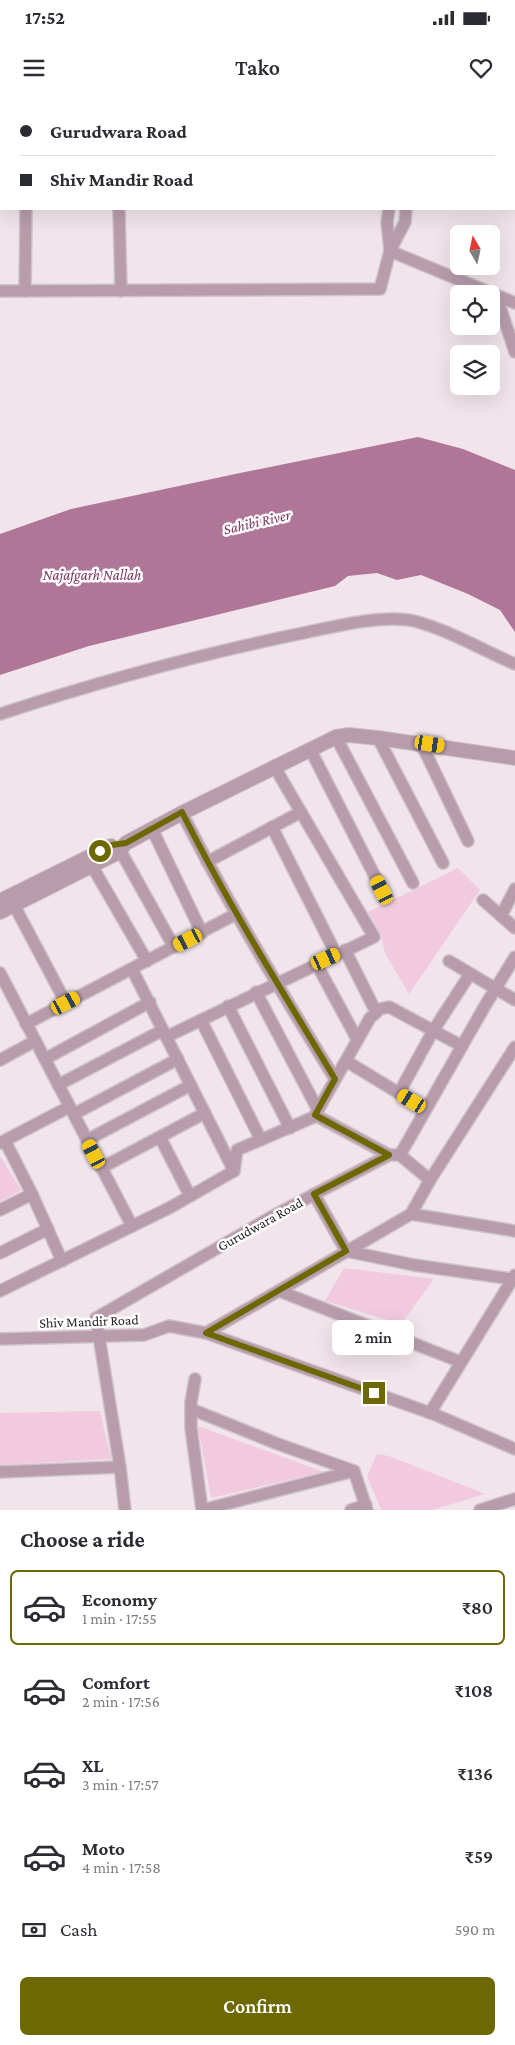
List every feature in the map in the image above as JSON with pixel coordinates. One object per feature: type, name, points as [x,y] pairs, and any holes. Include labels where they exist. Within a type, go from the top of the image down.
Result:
[{"type":"street","points":[[25,291],[26,210]]},
{"type":"street","points":[[119,210],[121,291]]},
{"type":"street","points":[[389,210],[387,222],[390,251]]},
{"type":"street","points":[[0,291],[380,289],[390,251],[405,222],[406,210]]},
{"type":"street","points":[[390,251],[472,285]]},
{"type":"street","points":[[500,297],[515,303]]},
{"type":"street","points":[[500,307],[515,352]]},
{"type":"street","points":[[0,714],[71,690],[167,665],[347,624],[385,620],[412,621],[452,636],[515,664]]},
{"type":"street","points":[[0,912],[92,866],[182,812],[336,737],[349,734],[515,758]]},
{"type":"street","points":[[336,737],[413,883]]},
{"type":"street","points":[[378,738],[443,863]]},
{"type":"street","points":[[421,743],[468,841]]},
{"type":"street","points":[[310,749],[382,890]]},
{"type":"street","points":[[58,1084],[164,1033],[201,1020],[316,963],[374,937],[274,766]]},
{"type":"street","points":[[182,812],[236,914],[335,1079]]},
{"type":"street","points":[[207,862],[301,812]]},
{"type":"street","points":[[272,827],[340,952],[376,1012]]},
{"type":"street","points":[[152,829],[202,932]]},
{"type":"street","points":[[0,900],[112,845],[123,846]]},
{"type":"street","points":[[123,846],[174,947]]},
{"type":"street","points":[[92,866],[147,961]]},
{"type":"street","points":[[501,916],[515,889]]},
{"type":"street","points":[[483,900],[515,928]]},
{"type":"street","points":[[14,905],[66,1003]]},
{"type":"street","points":[[26,1024],[236,914]]},
{"type":"street","points":[[395,1155],[426,1109],[515,958]]},
{"type":"street","points":[[449,961],[515,1000]]},
{"type":"street","points":[[316,963],[357,1039]]},
{"type":"street","points":[[132,969],[234,1171]]},
{"type":"street","points":[[399,1093],[433,1031],[470,974]]},
{"type":"street","points":[[1,979],[132,1226]]},
{"type":"street","points":[[256,992],[316,1113],[395,1155],[430,1180]]},
{"type":"street","points":[[45,1059],[150,1002]]},
{"type":"street","points":[[228,1006],[290,1128]]},
{"type":"street","points":[[234,1171],[237,1150],[290,1128],[316,1113],[357,1039],[376,1012],[389,1007],[462,1046]]},
{"type":"street","points":[[201,1020],[261,1140]]},
{"type":"street","points":[[0,1060],[35,1041]]},
{"type":"street","points":[[206,1333],[411,1214],[430,1180],[515,1048]]},
{"type":"street","points":[[62,1261],[32,1194],[2,1142],[178,1059]]},
{"type":"street","points":[[346,1061],[426,1109]]},
{"type":"street","points":[[86,1140],[191,1085]]},
{"type":"street","points":[[101,1168],[205,1113]]},
{"type":"street","points":[[160,1137],[190,1196]]},
{"type":"street","name":"Gurudwara Road","points":[[99,1335],[96,1318],[273,1216],[395,1155]]},
{"type":"street","points":[[0,1291],[132,1226],[234,1171]]},
{"type":"street","points":[[0,1210],[32,1194]]},
{"type":"street","points":[[314,1194],[346,1251],[414,1265],[514,1277],[430,1413]]},
{"type":"street","points":[[411,1214],[515,1231]]},
{"type":"street","points":[[0,1254],[48,1229]]},
{"type":"street","points":[[279,1290],[461,1362]]},
{"type":"street","name":"Shiv Mandir Road","points":[[0,1339],[144,1335],[169,1326],[206,1333],[430,1413],[515,1449]]},
{"type":"street","points":[[99,1335],[125,1510]]},
{"type":"street","points":[[196,1378],[190,1428],[202,1510],[354,1471]]},
{"type":"street","points":[[191,1409],[278,1444],[354,1471]]},
{"type":"street","points":[[0,1472],[120,1467]]},
{"type":"street","points":[[351,1510],[367,1508],[354,1471]]},
{"type":"street","points":[[480,1510],[515,1499]]},
{"type":"shaded area","points":[[458,868],[480,890],[409,994],[385,953],[382,940],[368,912]]},
{"type":"shaded area","points":[[0,1158],[21,1190],[0,1202]]},
{"type":"shaded area","points":[[344,1268],[434,1279],[401,1324],[325,1301]]},
{"type":"shaded area","points":[[100,1411],[111,1459],[0,1465],[0,1413]]},
{"type":"shaded area","points":[[198,1426],[324,1472],[211,1498]]},
{"type":"shaded area","points":[[377,1454],[389,1456],[485,1494],[432,1510],[381,1510],[367,1476]]},
{"type":"water","name":"Najafgarh Nallah","points":[[418,437],[463,449],[515,470],[515,632],[500,610],[468,594],[421,575],[397,580],[377,573],[348,576],[335,586],[89,646],[0,675],[0,534],[71,509]]},
{"type":"route","points":[[100,851],[112,845],[126,843],[182,812],[207,862],[277,984],[335,1079],[315,1115],[389,1155],[314,1194],[346,1251],[206,1333],[374,1393]]},
{"type":"water label","name":"Sahibi River","points":[[257,522]]}]
